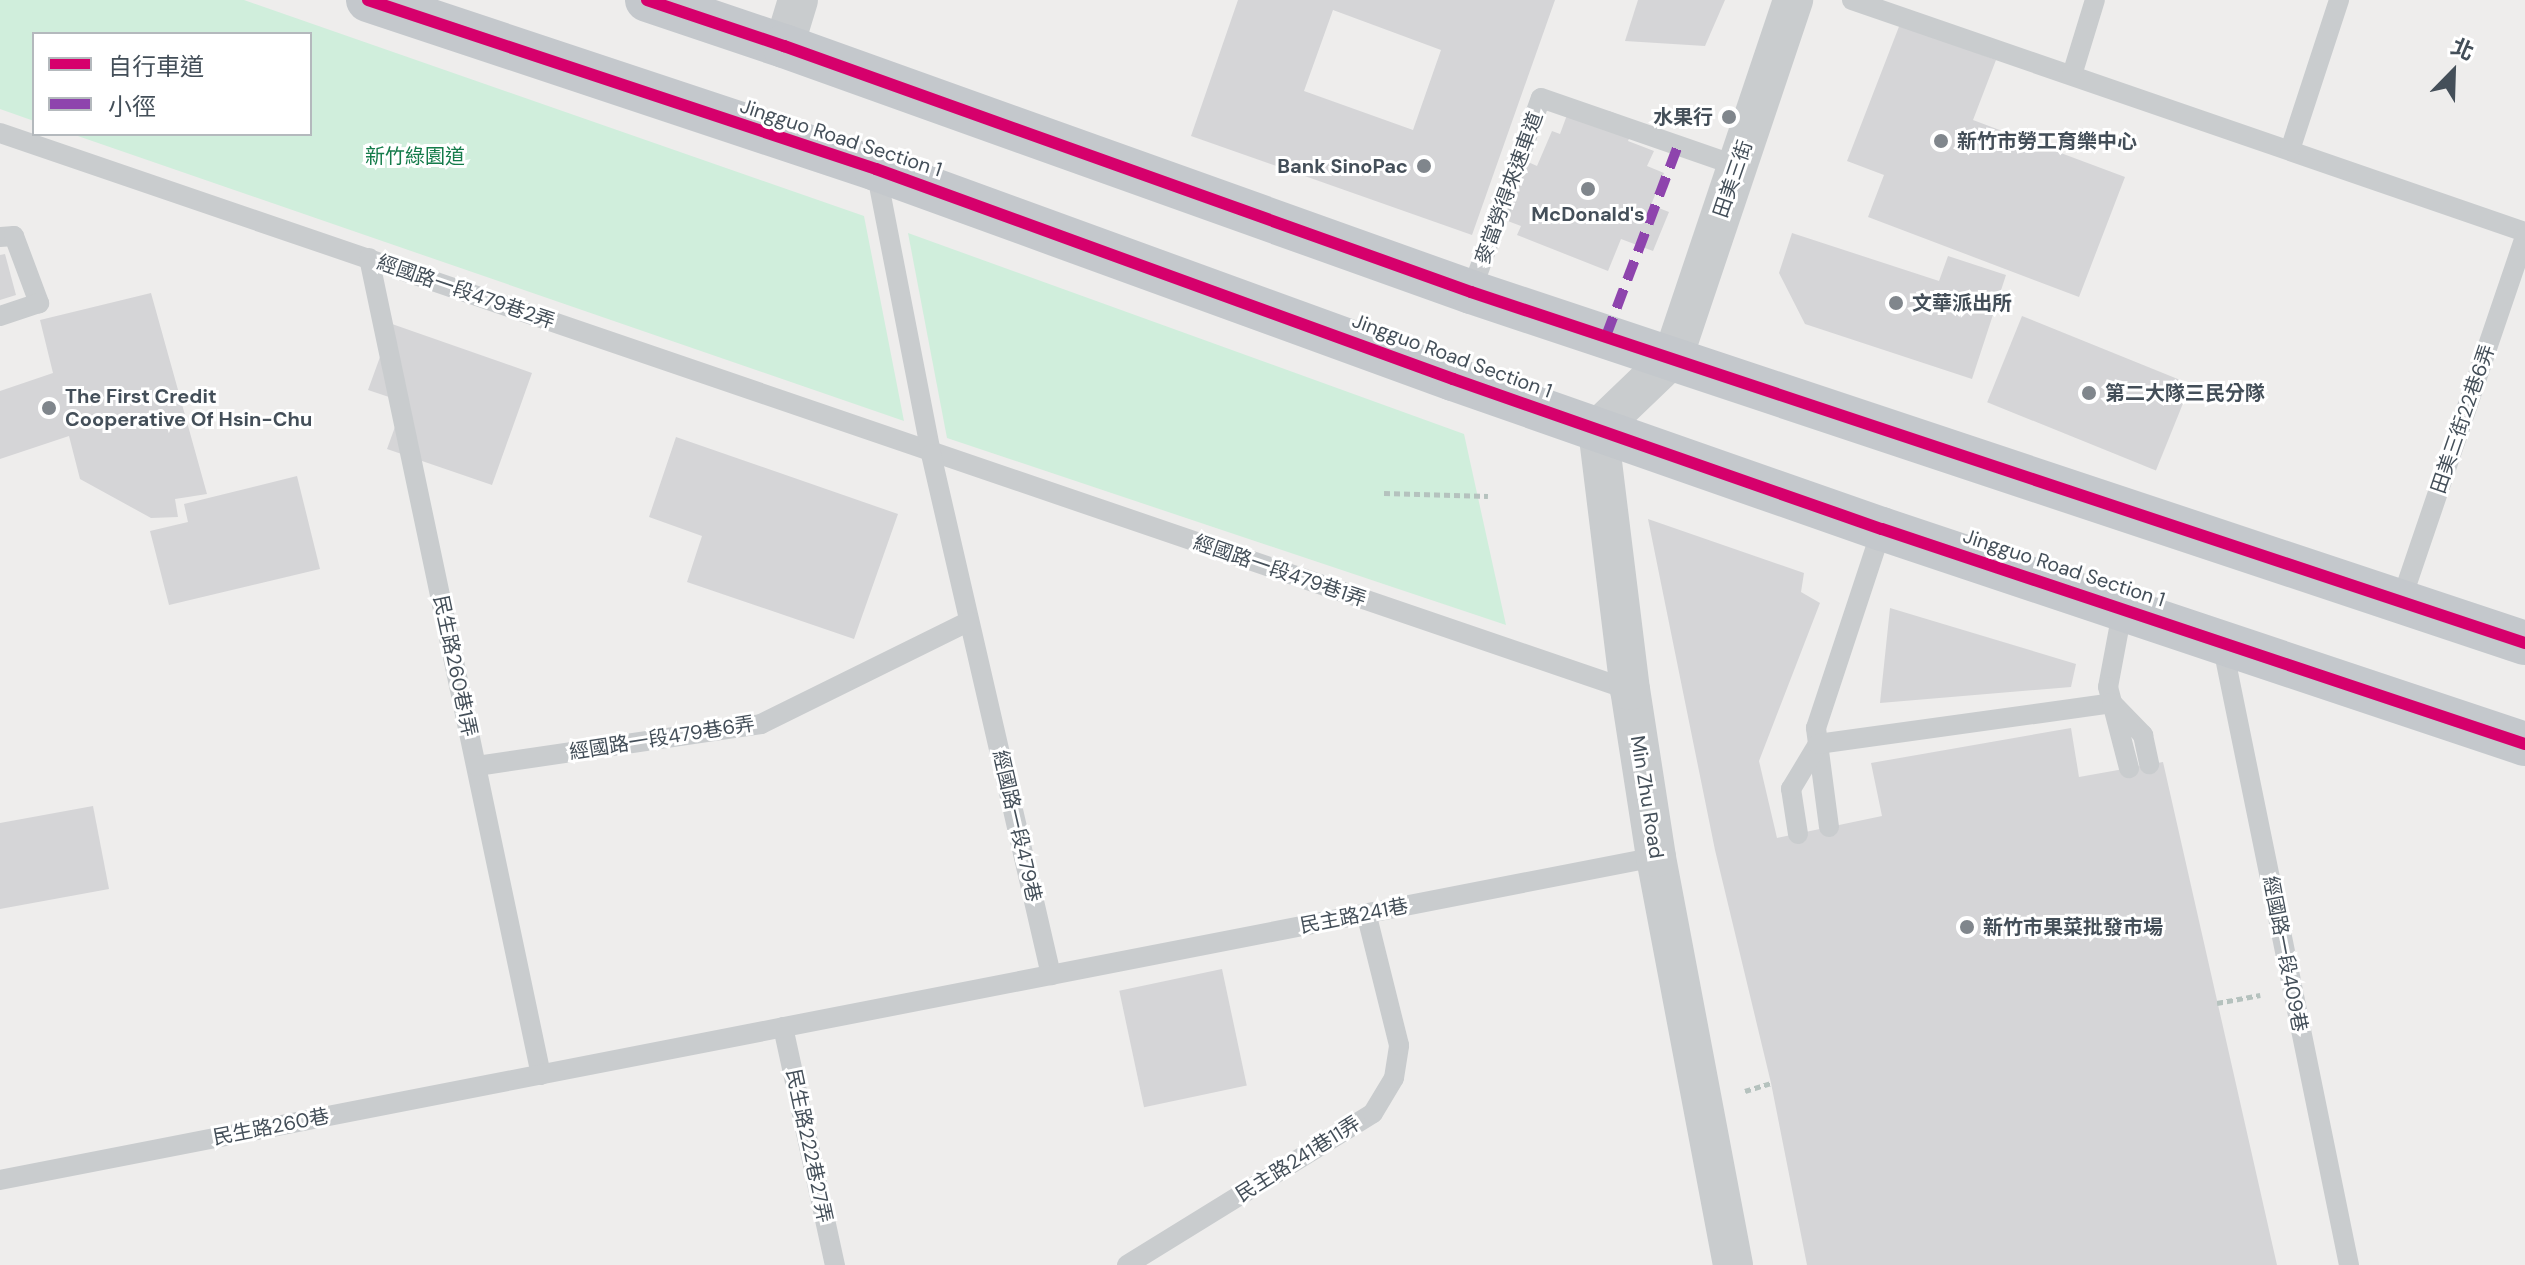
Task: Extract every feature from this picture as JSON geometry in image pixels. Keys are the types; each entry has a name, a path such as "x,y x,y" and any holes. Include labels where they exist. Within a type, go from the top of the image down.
{"main road":[{"name":"Jingguo Road Section 1","path":"368,0 876,169 1882,529 2123,607 2525,744"},
{"path":"647,0 784,46 1471,292 2525,643"}],"street":[{"path":"784,46 798,0"},
{"name":"田美三街","path":"1673,357 1793,0"},
{"path":"1598,429 1673,357"},
{"name":"Min Zhu Road","path":"1598,429 1630,690 1656,857 1733,1265"}],"lane":[{"path":"1852,0 2525,234"},
{"path":"2072,75 2095,0"},
{"path":"2290,150 2339,0"},
{"name":"麥當勞得來速車道","path":"1471,292 1541,98 1737,166"},
{"name":"經國路一段479巷2弄","path":"0,133 931,454"},
{"name":"經國路一段479巷","path":"876,169 931,454 1051,975"},
{"name":"田美三街22巷6弄","path":"2401,601 2525,234"},
{"path":"0,237 14,236 39,303 0,316"},
{"name":"民生路260巷1弄","path":"369,258 541,1075"},
{"name":"經國路一段479巷1弄","path":"931,454 1630,690"},
{"path":"1829,827 1816,728 1882,529"},
{"path":"2123,607 2108,687 2139,766"},
{"name":"經國路一段479巷6弄","path":"477,766 761,724 969,621"},
{"name":"經國路一段409巷","path":"2222,643 2349,1265"},
{"path":"1818,744 2112,703"},
{"path":"1798,834 1791,789 1818,744"},
{"name":"民主路241巷","path":"1051,975 1656,857"},
{"name":"民主路241巷11弄","path":"1127,1265 1373,1113 1394,1078 1399,1045 1366,913"},
{"path":"541,1075 1051,975"},
{"name":"民生路222巷27弄","path":"783,1027 835,1265"},
{"name":"民生路260巷","path":"0,1180 541,1075"}],"path":[{"path":"1384,493 1488,496"},
{"path":"2217,1003 2292,989"}],"green space":[{"name":"新竹綠園道","path":"0,0 244,0 864,216 904,421 78,136 312,136 312,32 32,32 32,120 0,109"},
{"path":"908,233 1464,434 1506,625 947,438"}],"building":[{"path":"1238,0 1555,0 1472,235 1191,136","holes":["1333,10 1441,50 1413,130 1304,91"]},
{"path":"1638,0 1725,0 1705,46 1625,41"},
{"name":"新竹市勞工育樂中心","path":"1900,24 1996,60 1973,120 2125,177 2079,297 1868,217 1884,175 1847,161"},
{"name":"McDonald's","path":"1609,111 1636,122 1628,141 1654,151 1647,166 1664,173 1651,205 1669,212 1653,251 1621,239 1608,271 1517,235 1521,226 1505,220 1528,162 1537,166 1552,131 1560,134 1567,115 1601,128"},
{"name":"文華派出所","path":"1792,233 1939,281 1948,256 2006,275 1972,379 1805,324 1779,273"},
{"path":"5,254 16,295 0,300 0,255"},
{"path":"151,293 207,494 175,499 178,517 151,518 80,479 69,436 0,459 0,391 53,373 40,320"},
{"name":"第二大隊三民分隊","path":"2022,316 2191,384 2156,470 1987,402"},
{"path":"392,324 532,373 492,485 387,449 404,402 368,390"},
{"path":"676,437 898,514 854,639 687,582 702,536 649,517"},
{"path":"297,476 320,569 169,605 150,531 188,522 184,504"},
{"name":"新竹市果菜批發市場","path":"1648,519 1804,573 1801,592 1820,603 1759,761 1777,838 1882,816 1871,763 2071,728 2079,777 2163,762 2277,1265 1807,1265 1771,1083 1715,850"},
{"path":"1890,608 2076,664 2071,687 1880,703"},
{"path":"93,806 109,889 0,909 0,823"},
{"path":"1222,969 1247,1085 1144,1107 1119,991"}],"marked path":[{"path":"1606,336 1678,145"}],"cycle path":[{"path":"368,0 876,169 1453,379 1882,529 2525,744"},
{"path":"647,0 784,46 1471,292 2525,643"}],"place":[{"name":"水果行","path":"1729,117"},
{"name":"新竹市勞工育樂中心","path":"1941,141"},
{"name":"Bank SinoPac","path":"1424,166"},
{"name":"McDonald's","path":"1588,189"},
{"name":"文華派出所","path":"1896,303"},
{"name":"第二大隊三民分隊","path":"2089,393"},
{"name":"The First Credit Cooperative Of Hsin-Chu","path":"49,408"},
{"name":"新竹市果菜批發市場","path":"1967,927"}]}
